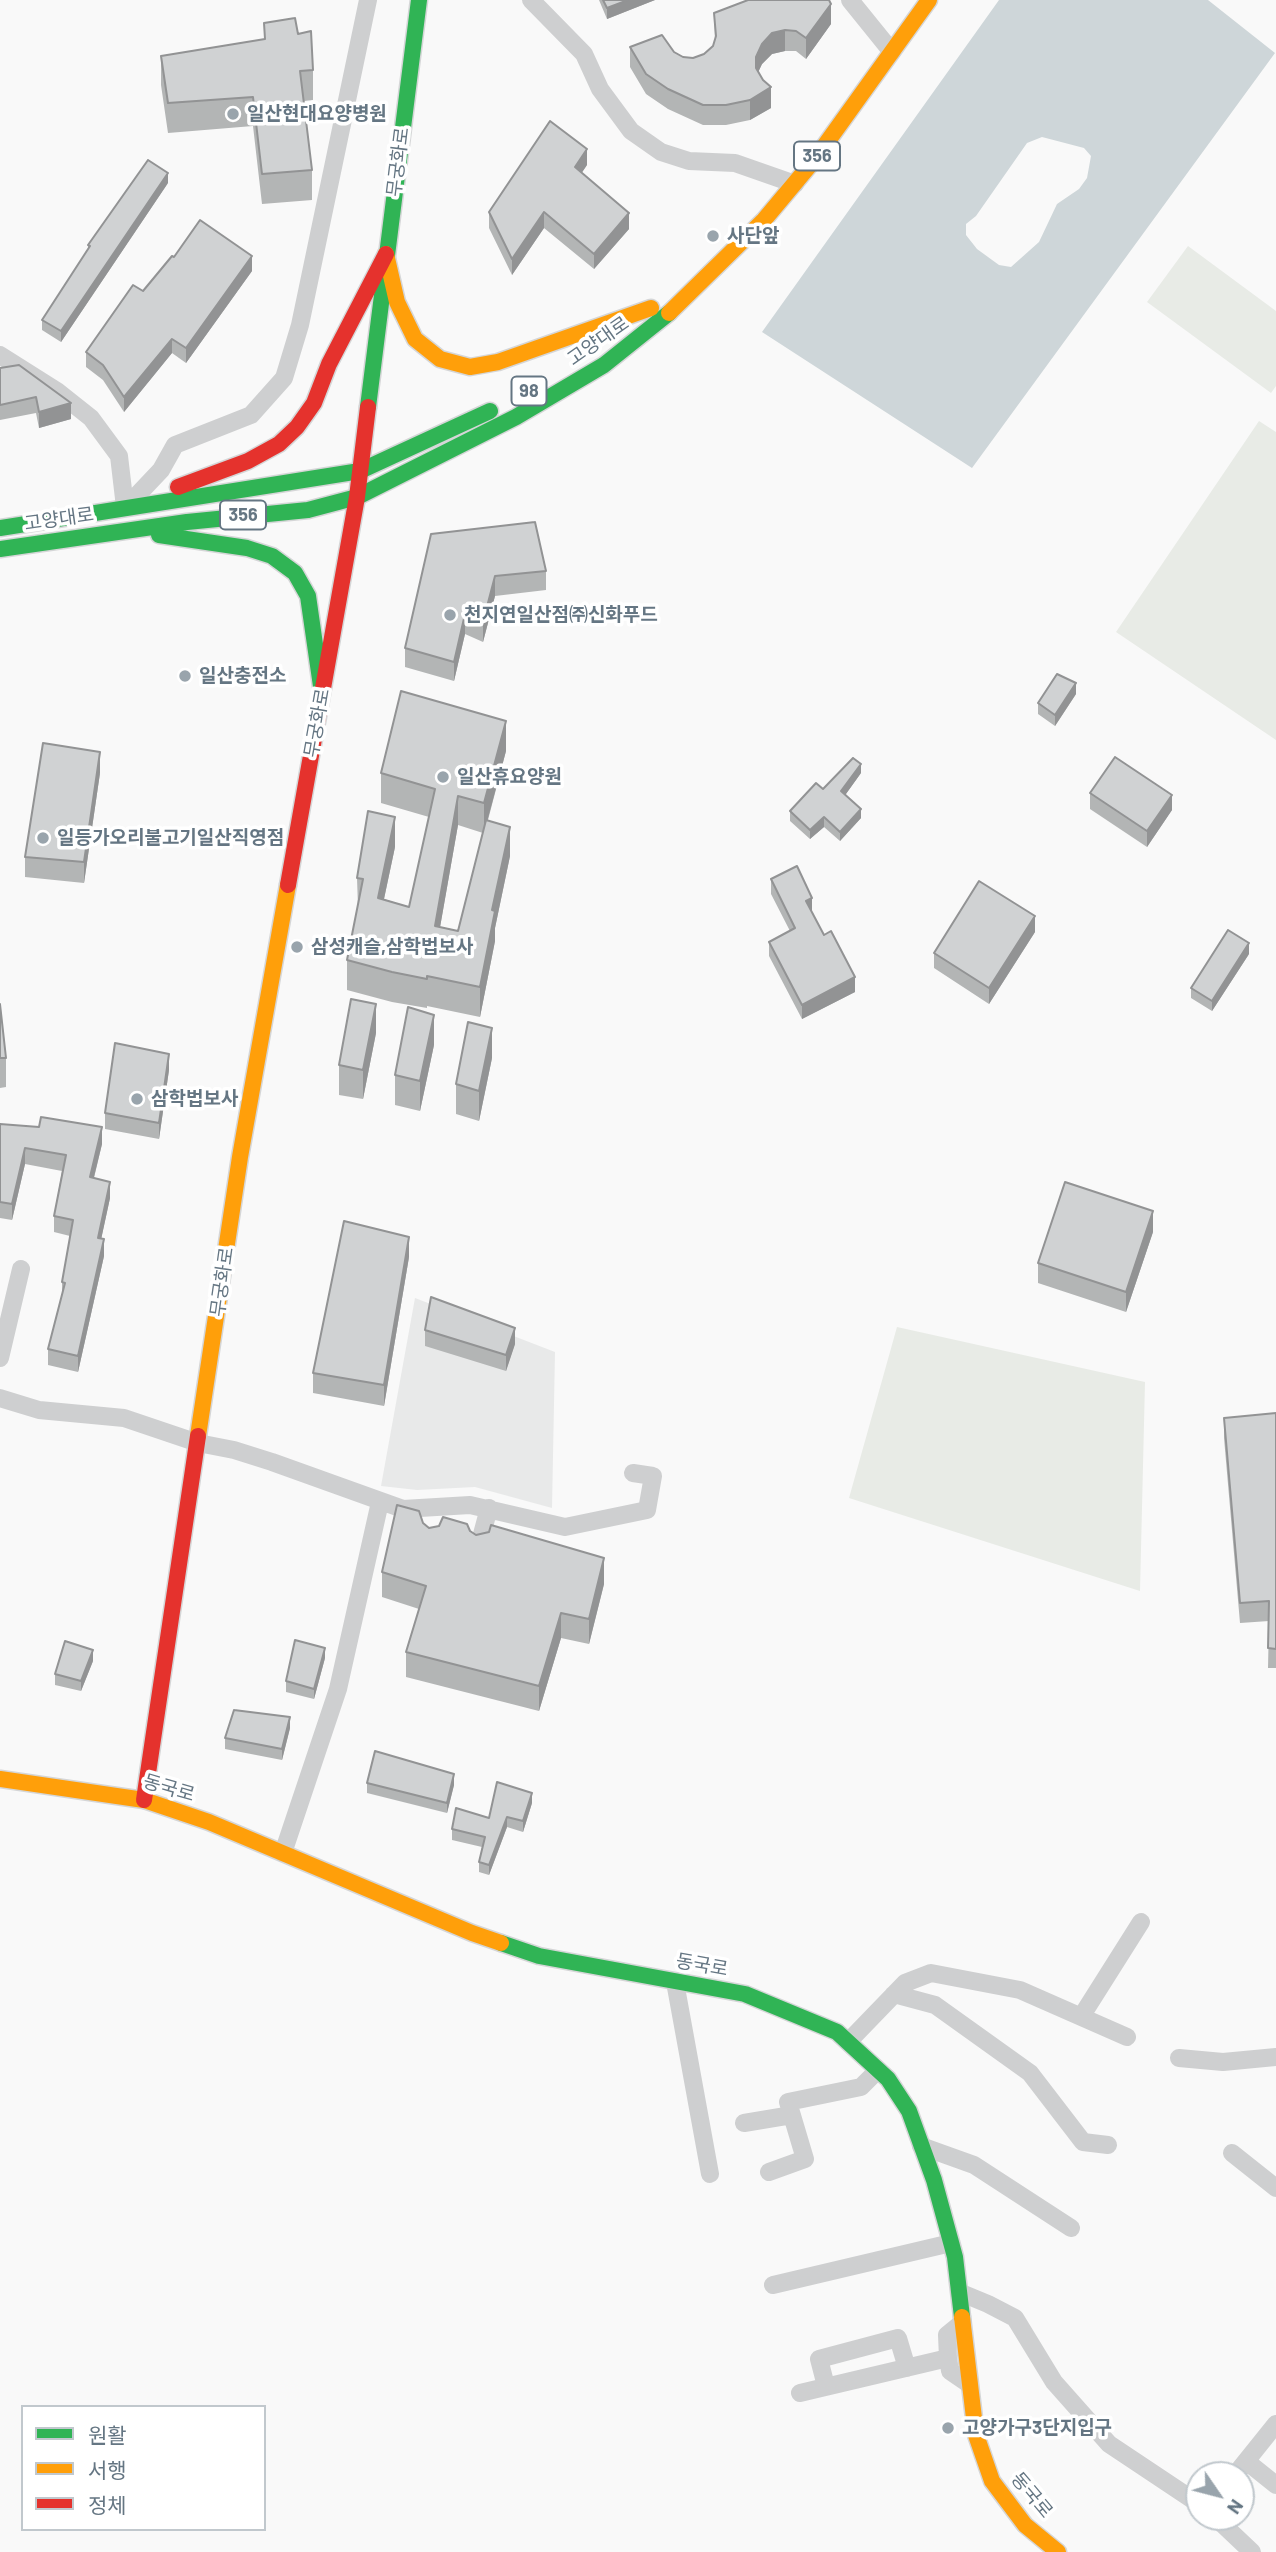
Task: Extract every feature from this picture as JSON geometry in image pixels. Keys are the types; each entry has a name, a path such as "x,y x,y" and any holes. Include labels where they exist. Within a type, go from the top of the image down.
{"main road":[{"name":"무궁화로","path":"144,1800 240,1157 357,497 419,0"},
{"name":"고양대로","path":"675,284 786,176 887,46 929,0"},
{"name":"고양대로","path":"858,72 887,46 902,10"},
{"name":"고양대로","path":"0,549 128,530 308,510 357,497 516,417 604,365 660,322 764,220 786,176"},
{"path":"125,507 248,461 279,443 297,427 314,403 329,364 387,254"},
{"name":"고양대로","path":"387,254 397,302 415,339 440,359 470,367 498,362 655,304 609,341"},
{"name":"고양대로","path":"0,527 360,471 516,399 540,384"},
{"path":"128,530 247,548 272,556 287,565 295,573 308,596 322,693"},
{"name":"동국로","path":"0,1779 144,1800 209,1822 472,1933 539,1956 745,1994 837,2032 888,2079 909,2111 934,2180 951,2243 976,2435 992,2481 1025,2525 1058,2552"}],"street":[{"path":"125,507 161,470 175,445 251,415 284,378 300,325 368,0"},
{"path":"531,0 584,54 600,89 631,131 661,152 689,161 735,163 786,176"},
{"path":"850,0 887,46"},
{"path":"0,355 57,391 91,418 119,456 125,507"},
{"path":"0,1359 21,1269"},
{"path":"0,1398 39,1410 124,1418 198,1443 259,1458 402,1510 427,1514 470,1505 488,1507 565,1527 647,1510 653,1476 633,1473"},
{"path":"283,1853 338,1689 380,1502"},
{"path":"478,1549 488,1507"},
{"path":"550,1544 553,1524"},
{"path":"1081,2017 1141,1922"},
{"path":"848,2042 905,1983 931,1973 1020,1990 1127,2038"},
{"path":"675,1982 710,2174"},
{"path":"894,1994 934,2005 1030,2073 1083,2142 1108,2145"},
{"path":"1179,2057 1223,2062 1276,2057"},
{"path":"769,2172 805,2160 788,2102 861,2087 878,2070"},
{"path":"744,2123 792,2115"},
{"path":"922,2146 974,2165 1071,2228"},
{"path":"1232,2153 1276,2188"},
{"path":"773,2285 951,2243"},
{"path":"959,2292 1015,2318 1054,2382 1109,2444 1185,2495"},
{"path":"963,2322 947,2335 948,2358 950,2371 969,2384"},
{"path":"826,2386 819,2359 898,2339 906,2368"},
{"path":"800,2393 948,2358"},
{"path":"1246,2461 1276,2424"},
{"path":"1255,2475 1276,2485"},
{"path":"1230,2531 1252,2552"}],"shaded area":[{"path":"999,0 1208,0 1275,53 972,468 762,332","holes":["1042,137 1084,148 1091,156 1087,178 1079,189 1057,204 1039,242 1011,267 999,265 977,249 966,235 966,224 976,216 1027,143"]},
{"path":"1188,246 1276,311 1276,386 1271,393 1147,302"},
{"path":"1259,421 1276,432 1276,740 1116,632"},
{"path":"415,1298 555,1352 552,1508 475,1487 417,1490 381,1486"},
{"path":"897,1327 1145,1382 1140,1591 849,1498"}],"building":[{"path":"603,0 628,0 607,8"},
{"path":"748,0 829,0 831,4 806,38 796,31 785,30 772,33 762,44 756,57 756,68 771,87 750,100 726,105 703,105 668,89 646,74 630,47 662,35 674,52 683,57 693,58 704,54 713,46 716,36 714,13"},
{"name":"일산현대요양병원","path":"295,18 298,34 311,31 313,70 300,71 312,170 262,174 253,97 168,103 161,56 265,39 264,23"},
{"path":"550,121 587,149 575,167 629,213 594,254 544,212 512,259 489,212"},
{"path":"148,160 168,173 61,331 42,320 90,246 88,245"},
{"path":"200,220 252,256 186,348 172,339 124,397 103,365 86,352 133,285 143,291 172,256 174,257"},
{"path":"19,365 71,403 39,412 36,397 0,405 0,368"},
{"path":"535,522 546,571 495,576 483,622 465,614 454,662 405,648 431,534"},
{"path":"1057,674 1076,683 1055,715 1038,703"},
{"path":"401,691 506,721 484,803 458,796 435,926 458,931 486,820 510,827 492,910 495,911 480,987 392,972 347,960 363,879 357,878 368,811 395,817 378,898 409,907 435,789 381,773"},
{"path":"43,743 100,752 84,862 25,857"},
{"path":"1115,757 1172,795 1147,831 1090,793"},
{"path":"853,758 861,764 841,791 861,809 840,832 824,817 810,830 790,811 816,783 823,789"},
{"path":"797,866 812,898 806,901 824,935 831,931 855,977 802,1005 769,942 795,928 771,879"},
{"path":"979,881 1035,916 989,988 934,953"},
{"path":"1228,930 1249,943 1212,1001 1191,988"},
{"path":"351,999 376,1004 363,1070 339,1065"},
{"path":"0,1004 6,1058 0,1058"},
{"path":"408,1007 434,1015 420,1081 395,1075"},
{"path":"468,1022 492,1028 479,1091 456,1084"},
{"name":"삼학법보사","path":"115,1043 169,1054 159,1123 105,1113"},
{"path":"41,1117 102,1127 90,1177 110,1182 98,1238 104,1239 78,1356 48,1349 65,1283 62,1282 73,1220 54,1216 66,1155 25,1148 12,1204 0,1202 0,1124 39,1127"},
{"path":"1065,1182 1153,1211 1126,1292 1038,1263"},
{"path":"344,1221 409,1237 384,1385 313,1373"},
{"path":"431,1297 515,1328 506,1355 425,1330"},
{"path":"1276,1413 1276,1649 1268,1648 1269,1601 1240,1603 1224,1418"},
{"path":"397,1505 419,1511 423,1523 429,1528 439,1526 443,1517 467,1524 470,1531 476,1535 489,1532 491,1525 604,1558 589,1619 561,1613 539,1686 406,1652 426,1586 382,1572"},
{"path":"295,1640 325,1648 314,1689 286,1681"},
{"path":"65,1641 93,1650 81,1681 55,1674"},
{"path":"234,1710 290,1717 282,1749 225,1738"},
{"path":"375,1751 454,1774 447,1803 367,1783"},
{"path":"497,1782 532,1793 523,1821 507,1817 489,1865 479,1862 485,1837 452,1829 456,1808 489,1818"}],"traffic: fast":[{"path":"368,407 419,0"},
{"path":"0,549 187,522 308,510 357,497 516,417 604,365 669,313"},
{"path":"0,528 360,471 490,411"},
{"path":"159,535 247,548 272,556 295,573 308,596 322,693"},
{"path":"501,1943 539,1956 745,1994 837,2032 888,2079 909,2111 934,2180 955,2257 962,2317"}],"traffic: slow":[{"path":"669,313 764,220 815,159 929,0"},
{"path":"386,254 397,302 415,339 440,359 470,367 498,362 651,308"},
{"path":"198,1436 240,1157 288,885"},
{"path":"0,1779 144,1800 209,1822 501,1943"},
{"path":"962,2317 976,2435 992,2481 1025,2525 1058,2552"}],"traffic: jam":[{"path":"178,487 248,461 279,444 297,427 314,403 329,364 386,254"},
{"path":"288,885 357,497 368,407"},
{"path":"144,1800 198,1436"}],"place":[{"name":"일산현대요양병원","path":"233,114"},
{"name":"사단앞","path":"713,236"},
{"name":"천지연일산점㈜신화푸드","path":"450,615"},
{"name":"일산충전소","path":"185,676"},
{"name":"일산휴요양원","path":"443,777"},
{"name":"일등가오리불고기일산직영점","path":"43,838"},
{"name":"삼성캐슬,삼학법보사","path":"297,947"},
{"name":"삼학법보사","path":"137,1099"},
{"name":"고양가구3단지입구","path":"948,2428"}]}
